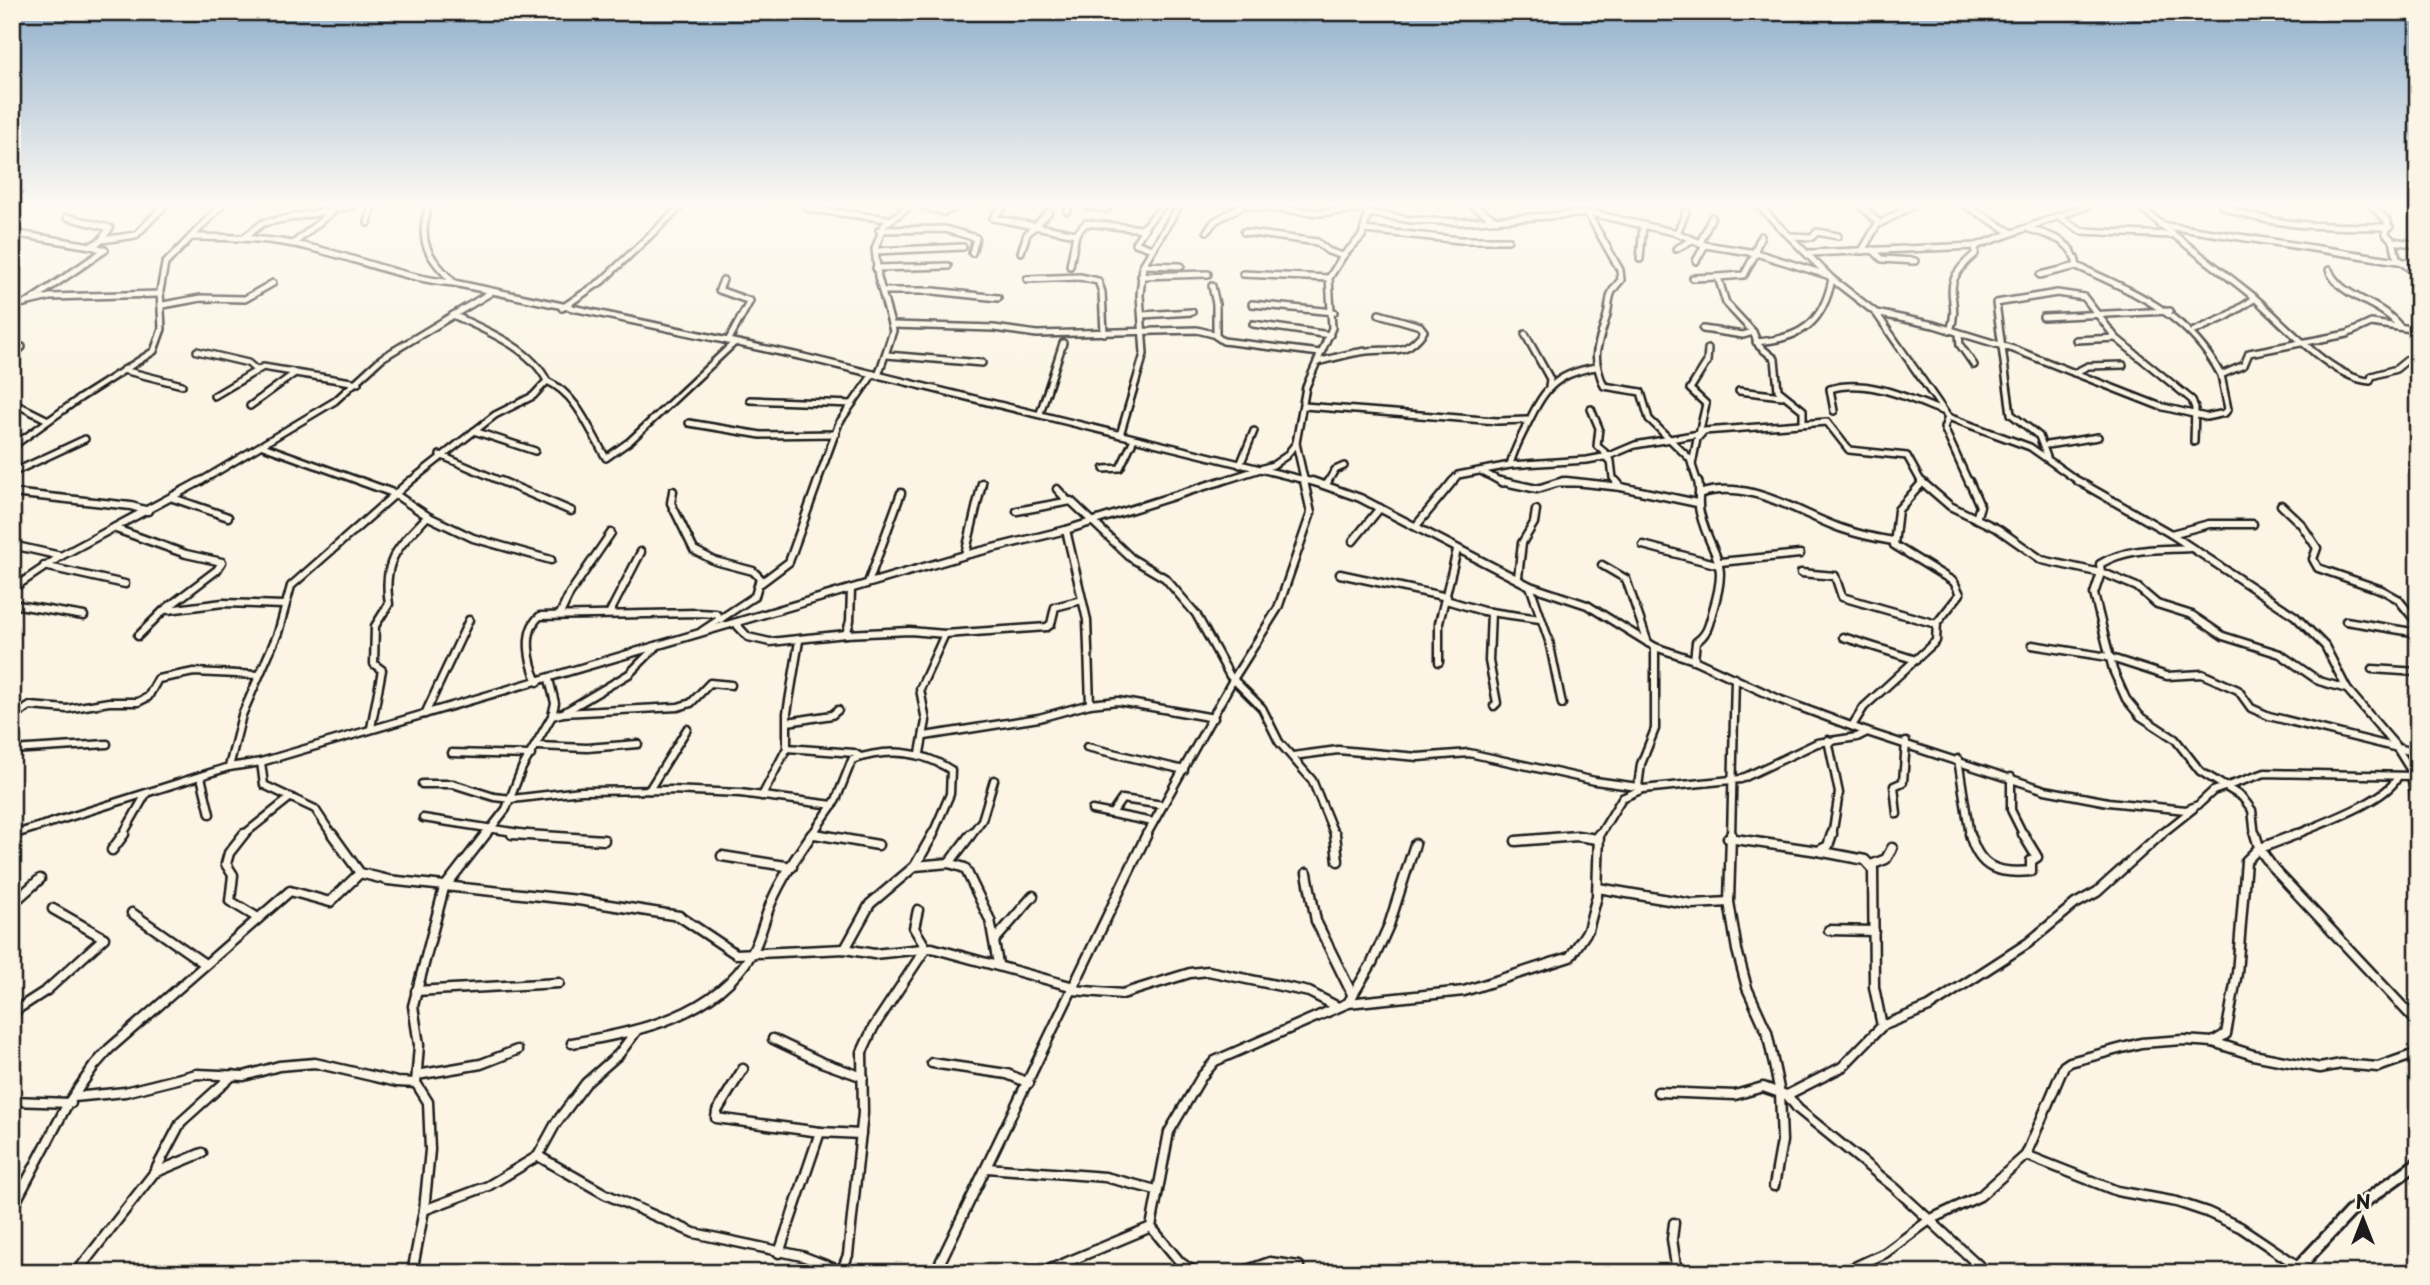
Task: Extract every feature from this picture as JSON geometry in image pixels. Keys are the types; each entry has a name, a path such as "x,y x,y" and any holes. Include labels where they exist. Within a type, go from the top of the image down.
{"street":[{"path":"30,302 82,266"},
{"path":"12,447 48,419 148,355 160,342 163,305 159,294 166,277 165,266"},
{"path":"372,266 400,275 454,283 490,293 731,342 876,375 1040,413 1240,465 1303,478 1380,508 1457,550 1518,577 1530,586 1587,605 1652,645 1694,660 1782,700 1867,732 1906,742 2045,790 2161,809 2186,810 2199,804"},
{"path":"438,266 454,283"},
{"path":"562,308 602,281 618,266"},
{"path":"694,636 755,596 761,583 789,562 836,434 852,404 876,375 887,355 893,325 876,268 948,266"},
{"path":"1120,435 1142,364 1143,266"},
{"path":"935,1273 1153,822 1214,718 1234,678 1269,627 1296,563 1311,513 1296,443 1306,387 1330,335 1334,312 1328,296 1329,278 1337,266"},
{"path":"1618,266 1621,280 1607,297 1606,314 1595,346 1596,367 1604,386 1641,392 1649,419 1690,459 1700,488 1697,503 1720,564 1722,581 1706,635 1696,642 1694,660"},
{"path":"1693,278 1744,275 1749,266"},
{"path":"1794,266 1830,278"},
{"path":"1820,266 1830,278 1876,313 1946,414 1944,428 1980,506 1976,519"},
{"path":"1950,331 1950,283 1961,266"},
{"path":"2211,266 2304,343 2363,382 2370,381 2376,374 2396,369 2418,351"},
{"path":"1876,313 2000,346 2119,388 2149,403 2195,415 2215,415 2228,409 2221,375 2194,331 2170,311 2077,267 2040,275"},
{"path":"2329,270 2335,284 2353,291 2367,303 2390,314 2400,327"},
{"path":"1141,276 1208,274"},
{"path":"1243,274 1329,278"},
{"path":"1027,279 1080,277 1098,281 1102,292 1104,333"},
{"path":"1718,277 1726,303 1753,332 1756,342 1775,359 1778,390 1782,396 1803,410 1802,422"},
{"path":"1756,342 1786,340 1820,316 1829,294 1830,278"},
{"path":"453,314 506,341 537,367 547,381 554,383 569,396 606,458 639,433 731,342 750,300 719,290 723,280"},
{"path":"163,305 201,298 245,299 273,283"},
{"path":"1212,286 1216,304 1216,336"},
{"path":"883,291 934,291 998,298"},
{"path":"12,589 61,556 173,498 263,446 335,401 358,383 382,358 490,293"},
{"path":"2047,457 2047,445 2032,429 2011,414 2000,346 2003,342 1995,313 1996,303 2076,293 2084,297 2116,338 2186,394 2195,408 2194,442"},
{"path":"12,306 50,297 159,294"},
{"path":"2194,331 2226,317 2254,299"},
{"path":"1252,304 1334,312"},
{"path":"2043,317 2170,311"},
{"path":"1142,314 1192,312"},
{"path":"1317,362 1363,351 1401,351 1415,343 1424,331 1420,326 1380,314"},
{"path":"2221,375 2244,365 2251,352 2351,333 2371,323 2418,330"},
{"path":"1253,324 1330,335"},
{"path":"893,325 994,328 1037,334 1197,330 1223,341 1320,353"},
{"path":"1703,329 1743,335 1753,332"},
{"path":"1525,334 1550,379 1549,386"},
{"path":"1959,334 1960,345 1975,365"},
{"path":"2076,340 2116,338"},
{"path":"12,343 22,348 12,356"},
{"path":"1040,413 1063,343"},
{"path":"1692,465 1706,404 1690,389 1706,366 1708,349"},
{"path":"197,351 248,363 256,370"},
{"path":"887,355 982,363"},
{"path":"2074,373 2088,366 2123,365"},
{"path":"1510,465 1527,420 1540,396 1568,371 1596,367"},
{"path":"214,396 263,368 358,383"},
{"path":"124,370 182,385"},
{"path":"250,406 267,390 295,373"},
{"path":"229,767 236,730 279,630 284,600 298,578 335,549 393,494 440,455 533,396 547,381"},
{"path":"1834,411 1830,389 1849,386 1896,396 2019,441 2047,457 2067,475 2171,534 2295,615 2325,646 2347,690 2395,745 2413,776 2418,816"},
{"path":"1739,391 1782,396"},
{"path":"750,400 852,404"},
{"path":"12,402 48,419"},
{"path":"1304,407 1460,416 1497,421 1527,420"},
{"path":"1591,410 1599,428 1597,446 1611,461 1613,478 1621,487"},
{"path":"1416,526 1458,475 1510,465 1607,456 1619,449 1704,431 1734,431 1802,422 1827,422 1849,450 1904,454 1922,483 1950,506 1998,529 2042,560 2101,573 2137,587 2157,604 2192,615 2223,636 2280,654 2319,681 2347,690"},
{"path":"689,423 761,435 836,434"},
{"path":"474,431 536,451"},
{"path":"1240,465 1254,431"},
{"path":"2047,445 2098,437"},
{"path":"12,474 85,439"},
{"path":"1104,469 1120,468 1133,439"},
{"path":"12,835 229,767 261,762 965,555 1066,530 1273,466 1286,456 1296,443"},
{"path":"263,446 393,494 427,517 513,553 551,560"},
{"path":"440,455 571,511"},
{"path":"1326,485 1335,470 1344,466"},
{"path":"1480,471 1503,483 1537,489 1564,481 1621,487 1697,503"},
{"path":"965,555 982,483"},
{"path":"1893,541 1898,510 1922,483"},
{"path":"1057,489 1130,558 1165,578 1205,626 1234,678 1262,708 1274,734 1312,780 1335,830 1338,861"},
{"path":"1699,494 1722,490 1751,492 1844,529 1893,541 1901,551 1938,570 1959,587 1960,594 1937,624 1936,641 1864,707 1852,726"},
{"path":"673,491 671,503 694,550 715,561 753,571 761,583"},
{"path":"12,493 131,506 148,511"},
{"path":"868,583 901,493"},
{"path":"173,498 228,517"},
{"path":"1017,511 1067,500"},
{"path":"2281,505 2301,524 2317,548 2313,559 2318,568 2382,590 2398,599 2418,624"},
{"path":"1353,541 1380,508"},
{"path":"1518,577 1522,543 1534,523 1536,510"},
{"path":"371,728 382,670 374,664 374,633 389,604 386,574 403,542 427,517"},
{"path":"2171,534 2209,524 2253,524"},
{"path":"116,529 186,554 222,562 163,611 138,636"},
{"path":"1066,530 1087,620 1090,704"},
{"path":"560,614 570,593 611,533"},
{"path":"12,545 61,556"},
{"path":"1643,545 1720,564 1800,554"},
{"path":"2192,548 2127,551 2100,564 2101,573 2094,594 2102,615 2100,624 2108,657 2127,699 2138,714 2169,734 2195,766 2229,784 2251,808 2259,849 2355,959 2418,1023"},
{"path":"1439,662 1439,623 1457,550"},
{"path":"609,614 641,552"},
{"path":"1602,565 1626,579 1652,645 1655,729 1641,764 1640,788"},
{"path":"44,566 125,584"},
{"path":"1801,573 1835,576 1842,597 1937,624"},
{"path":"1340,574 1491,612 1540,619"},
{"path":"1530,586 1549,641 1562,704"},
{"path":"846,634 850,621 851,589"},
{"path":"736,624 741,632 758,640 799,640 846,634 910,631 945,634 1047,628 1051,624 1055,607 1082,600"},
{"path":"12,604 84,617"},
{"path":"163,611 190,605 284,605"},
{"path":"1491,612 1489,661 1497,703 1493,706"},
{"path":"538,682 529,660 533,620 540,615 710,614 721,619"},
{"path":"425,714 469,620"},
{"path":"2346,621 2418,633"},
{"path":"920,753 925,736 920,690 925,675 940,654 945,634"},
{"path":"1843,637 1916,660"},
{"path":"762,796 787,748 789,691 799,640"},
{"path":"2032,645 2108,657 2167,676 2202,674 2238,690 2251,708 2269,716 2395,745 2418,755"},
{"path":"563,713 629,674 657,646"},
{"path":"2372,669 2418,672"},
{"path":"12,718 30,706 67,709 109,702 138,702 148,696 159,679 168,676 202,673 258,676"},
{"path":"1735,678 1728,838 1729,902 1747,988 1767,1031 1784,1094 1782,1141 1774,1186"},
{"path":"412,1273 424,1210 430,1150 428,1102 416,1079 419,1045 413,1006 416,991 444,888 512,799 522,768 552,716 555,703 549,679"},
{"path":"552,716 563,713 669,709 691,703 709,683 731,685"},
{"path":"925,736 1039,718 1090,704 1118,702 1214,718"},
{"path":"788,722 832,715 838,710"},
{"path":"649,790 687,729"},
{"path":"1293,756 1333,748 1412,757 1464,752 1545,768 1596,784 1640,788 1749,776 1781,759 1828,740 1857,737 1867,732"},
{"path":"1818,851 1829,843 1839,814 1841,791 1828,740"},
{"path":"1897,814 1894,786 1903,782 1906,742"},
{"path":"12,750 107,744"},
{"path":"537,746 587,748 638,744"},
{"path":"1087,747 1184,770"},
{"path":"787,748 854,753 861,757"},
{"path":"452,753 531,755"},
{"path":"572,1043 637,1030 703,1004 732,979 751,955 771,901 815,834 824,813 833,804 852,760 920,753 951,770 951,783 942,814 915,866 870,904 845,949"},
{"path":"2402,757 2418,755"},
{"path":"1958,759 1964,785 1965,824 1982,864 1993,870 2023,873 2031,871 2031,861 2037,857 2033,843 2013,820 2009,797 2011,777"},
{"path":"261,762 264,785 315,809 341,852 360,873 444,888 565,899 679,916 720,946 736,954 845,949 874,954 926,948 998,964 1074,988 1122,995 1190,973 1208,971 1309,992 1338,1007"},
{"path":"1784,1094 1842,1067 1882,1026 1929,1007 2028,943 2075,904 2097,892 2213,790 2278,772 2397,778 2413,776"},
{"path":"201,777 210,814"},
{"path":"2213,1042 2226,1034 2235,986 2246,861 2259,849 2377,797 2393,786 2397,778"},
{"path":"949,863 982,820 993,780"},
{"path":"422,784 453,783 494,797 512,799 581,791 649,790 762,796 833,804"},
{"path":"1350,999 1464,991 1570,957 1588,930 1598,888 1597,839 1614,807 1622,798 1640,788"},
{"path":"112,850 133,821 146,794"},
{"path":"258,918 230,901 233,875 226,864 228,853 242,837 291,797"},
{"path":"1113,812 1122,799 1163,805"},
{"path":"1092,810 1153,822"},
{"path":"424,818 447,820 489,831 604,840"},
{"path":"815,834 878,845"},
{"path":"1516,841 1577,836 1597,839"},
{"path":"1728,838 1818,851 1865,860 1871,865 1874,987 1882,1026"},
{"path":"1196,1273 1180,1262 1151,1227 1169,1132 1177,1115 1215,1061 1315,1020 1350,999 1372,963 1389,925 1415,844"},
{"path":"1871,865 1886,859 1892,848"},
{"path":"722,856 792,867"},
{"path":"915,866 949,863 965,868 995,940 998,964"},
{"path":"12,1209 72,1100 97,1061 290,891 330,902 360,873"},
{"path":"1307,873 1308,900 1317,927 1350,999"},
{"path":"12,904 40,879"},
{"path":"1598,888 1692,904 1729,902"},
{"path":"995,940 1032,896"},
{"path":"14,1010 56,981 104,938 53,909"},
{"path":"918,910 914,928 926,948"},
{"path":"132,912 205,964"},
{"path":"1829,930 1874,931"},
{"path":"538,1156 605,1194 694,1233 802,1256 844,1272 860,1134 863,1077 860,1060 866,1040 926,948"},
{"path":"416,991 559,983"},
{"path":"424,1210 488,1186 538,1156 556,1123 586,1083 619,1054 637,1030"},
{"path":"773,1039 821,1062 863,1077"},
{"path":"1842,1273 1885,1253 1931,1219 1980,1196 2026,1155 2064,1066 2070,1062 2141,1043 2213,1042 2276,1060 2320,1068 2341,1065 2378,1067 2418,1053"},
{"path":"12,1101 72,1100 125,1092 197,1074 233,1075 315,1063 397,1082 416,1079 451,1067 481,1065 517,1050"},
{"path":"932,1063 1007,1074 1028,1083"},
{"path":"743,1069 717,1111 716,1118 820,1132 860,1134"},
{"path":"76,1273 154,1173 163,1148 177,1128 193,1108 233,1075"},
{"path":"1658,1092 1735,1095 1763,1087 1784,1094 1825,1132 1931,1219 1987,1273"},
{"path":"779,1253 820,1132"},
{"path":"154,1173 202,1153"},
{"path":"2026,1155 2117,1191 2177,1202 2207,1212 2239,1227 2296,1270 2315,1243 2341,1218 2418,1163"},
{"path":"987,1168 1105,1177 1156,1190"},
{"path":"1674,1223 1672,1240 1677,1273"},
{"path":"1041,1273 1105,1243 1151,1227"},
{"path":"1239,1273 1270,1262 1299,1266"}]}
